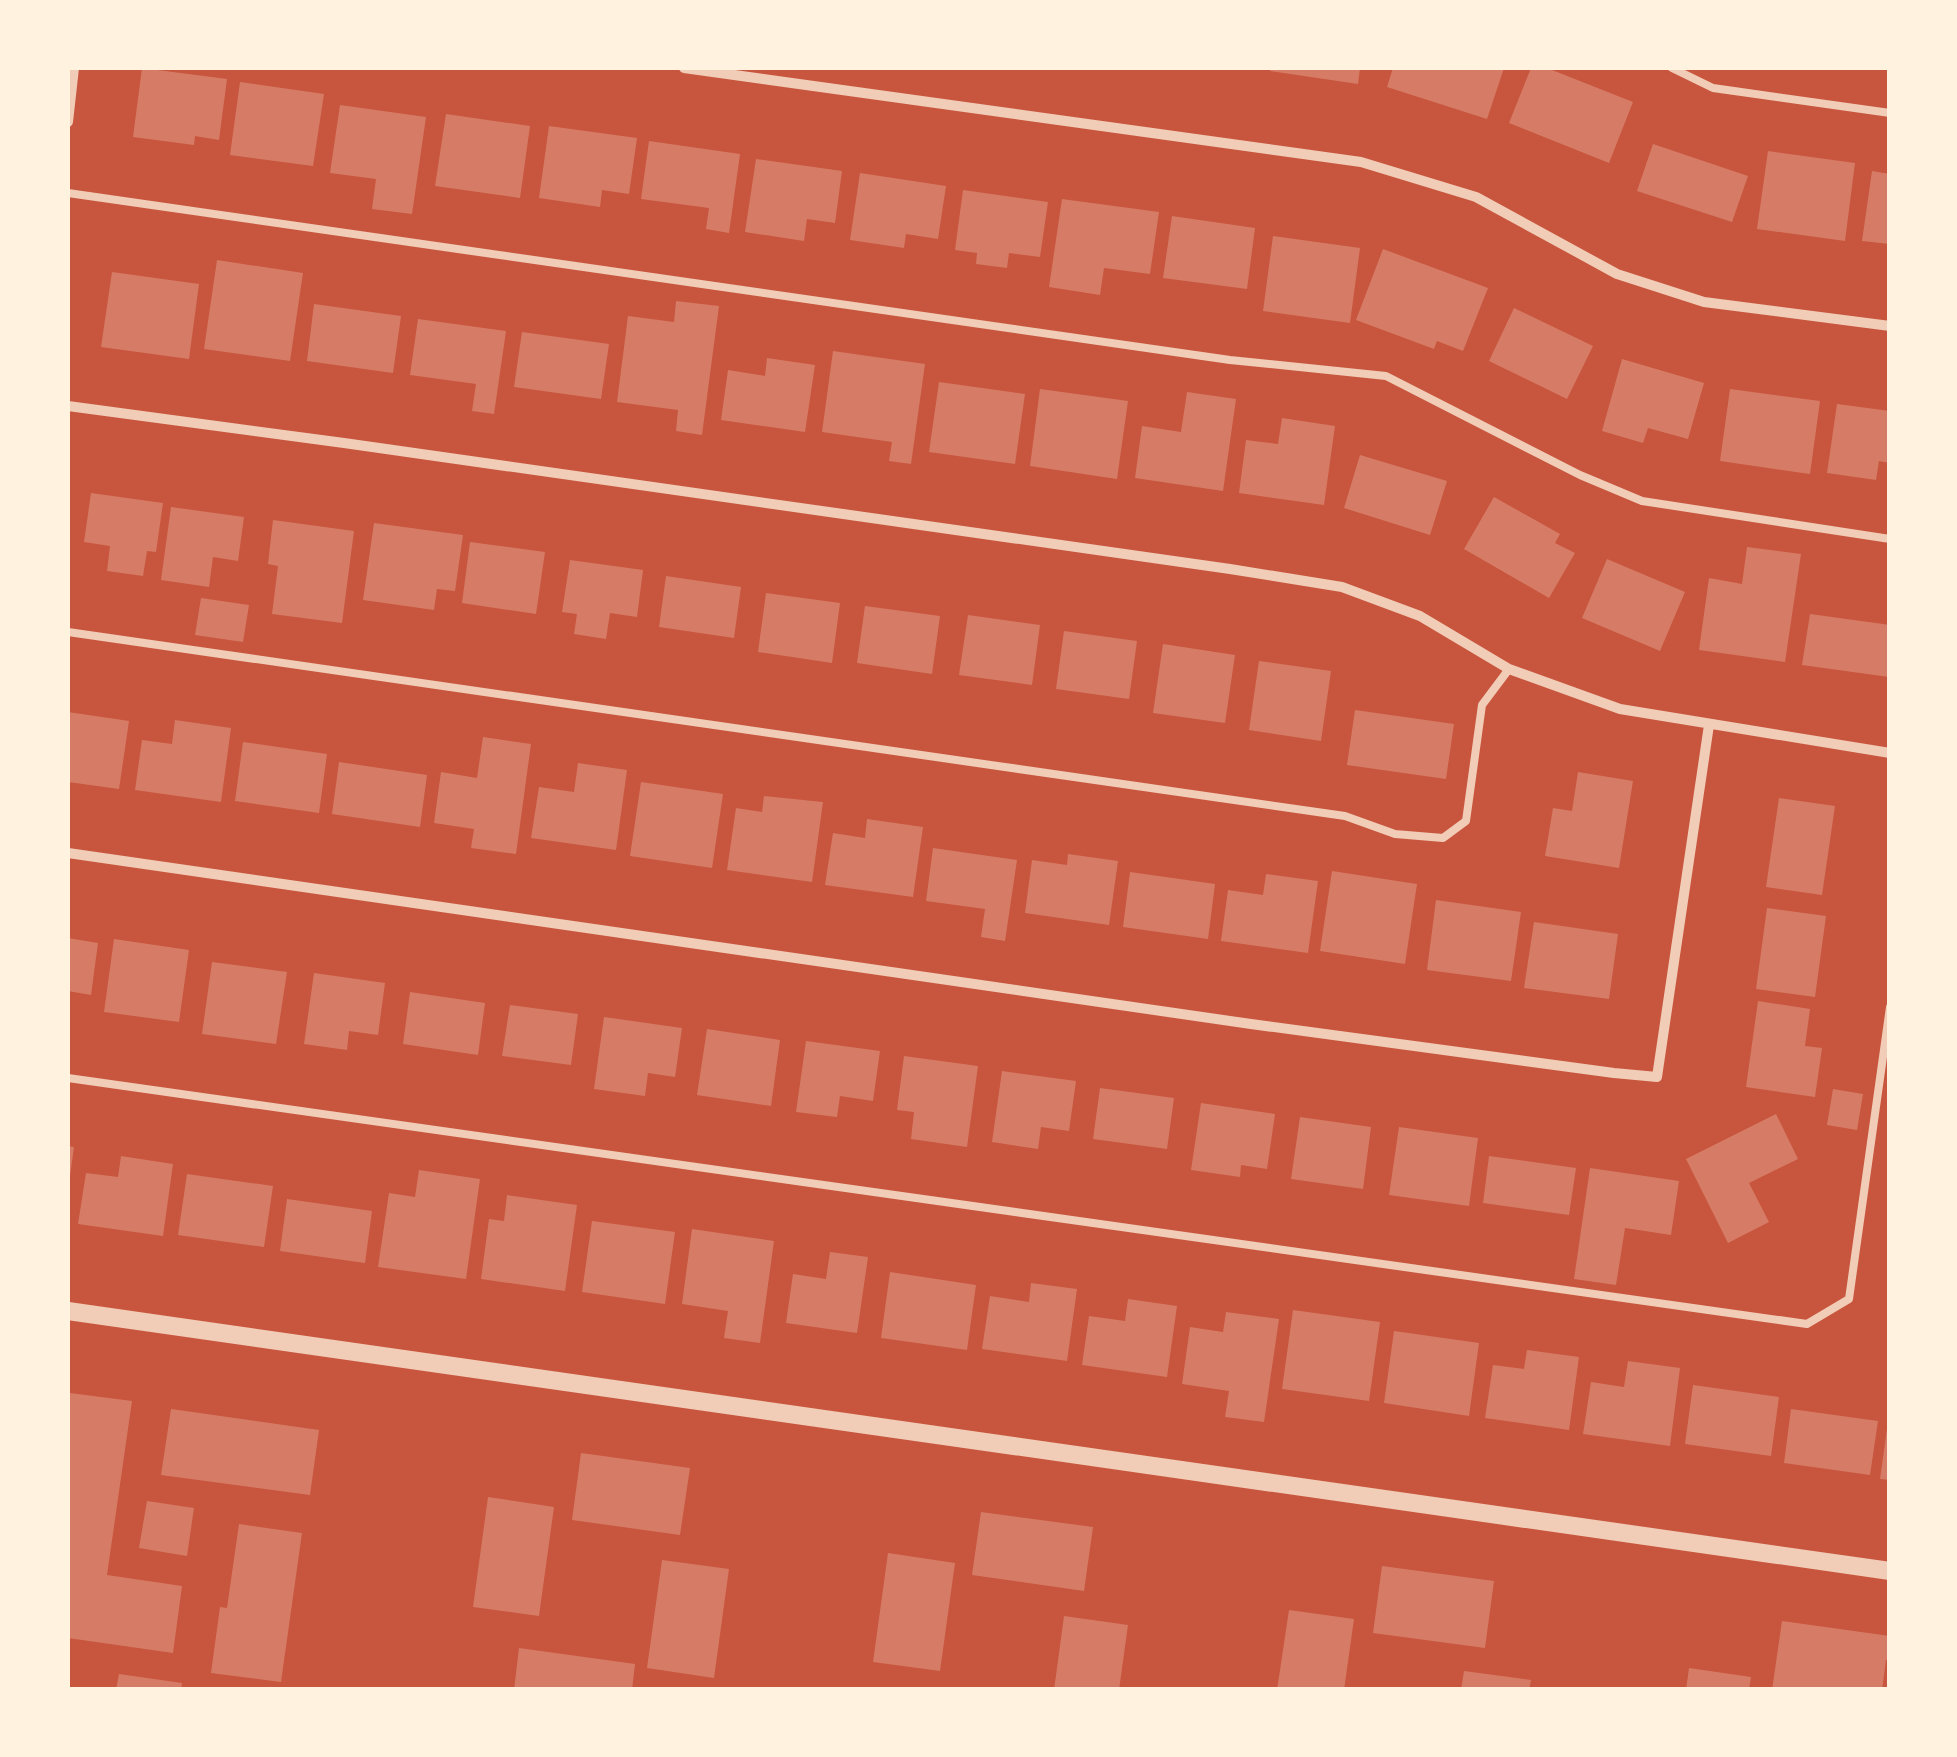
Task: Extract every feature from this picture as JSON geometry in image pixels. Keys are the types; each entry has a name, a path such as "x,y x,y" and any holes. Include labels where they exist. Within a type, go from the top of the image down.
{"street":[{"path":"68,122 74,68"},
{"path":"684,68 1361,162 1476,197 1617,274 1704,302 1890,326"},
{"path":"68,406 1342,587 1420,616 1509,669 1620,709 1890,753"},
{"path":"68,853 1270,1026 1657,1077 1709,725"},
{"path":"68,1311 1890,1571"}],"lane":[{"path":"1672,68 1712,88 1890,113"},
{"path":"68,194 1230,360 1386,376 1580,475 1642,501 1890,539"},
{"path":"68,632 1326,813 1346,816 1394,834 1443,838 1466,821 1482,704 1509,669"},
{"path":"68,1078 1807,1324 1849,1299 1890,1007"}],"building":[{"path":"142,68 227,79 219,140 195,136 194,145 133,137"},
{"path":"1360,68 1358,84 1270,71"},
{"path":"1393,68 1504,68 1487,119 1387,87"},
{"path":"1531,68 1547,68 1633,102 1609,163 1509,123"},
{"path":"240,82 324,94 313,166 230,155"},
{"path":"340,105 426,117 412,214 372,209 376,179 330,173"},
{"path":"446,114 530,126 520,198 435,186"},
{"path":"549,126 637,138 629,194 602,190 600,207 539,198"},
{"path":"649,141 740,154 729,233 706,229 709,208 641,199"},
{"path":"1653,144 1748,176 1732,222 1637,191"},
{"path":"1768,151 1855,163 1845,241 1757,229"},
{"path":"756,159 842,171 835,223 807,219 804,241 745,232"},
{"path":"1872,171 1890,174 1890,244 1862,241"},
{"path":"860,173 946,186 938,239 906,234 904,248 850,240"},
{"path":"963,190 1048,202 1040,257 1009,253 1007,268 976,264 977,253 955,250"},
{"path":"1062,199 1159,212 1150,274 1104,268 1100,295 1049,287"},
{"path":"1172,216 1255,228 1247,289 1163,278"},
{"path":"1273,236 1360,248 1350,323 1263,311"},
{"path":"1383,249 1488,288 1463,351 1437,341 1434,349 1356,320"},
{"path":"217,260 303,273 290,361 204,349"},
{"path":"112,272 199,284 189,359 101,347"},
{"path":"676,301 719,306 702,435 676,431 678,410 617,402 628,316 674,322"},
{"path":"314,304 401,316 393,373 307,361"},
{"path":"1514,308 1593,346 1567,399 1489,361"},
{"path":"418,319 506,331 494,414 472,411 476,384 410,375"},
{"path":"522,332 609,344 601,399 514,387"},
{"path":"833,351 925,364 911,464 889,461 892,442 822,432"},
{"path":"767,358 815,365 805,432 721,420 728,370 765,376"},
{"path":"1622,359 1704,383 1688,439 1648,428 1643,443 1602,431"},
{"path":"939,382 1025,394 1015,464 929,452"},
{"path":"1040,389 1128,401 1117,479 1030,466"},
{"path":"1730,389 1820,401 1810,474 1720,461"},
{"path":"1187,392 1236,399 1223,491 1135,478 1142,426 1181,432"},
{"path":"1837,404 1890,411 1890,463 1879,461 1876,480 1827,473"},
{"path":"1282,418 1335,426 1324,505 1239,493 1246,440 1278,444"},
{"path":"1360,455 1447,481 1430,535 1344,508"},
{"path":"91,493 163,503 156,552 147,551 143,576 107,571 110,546 84,542"},
{"path":"1494,497 1560,534 1555,543 1575,553 1549,598 1464,549"},
{"path":"171,507 244,517 238,561 213,557 209,587 161,580"},
{"path":"273,520 354,531 342,623 272,614 278,566 268,564"},
{"path":"374,523 463,535 455,591 437,589 434,610 363,600"},
{"path":"470,542 545,552 536,614 462,603"},
{"path":"1747,547 1801,554 1785,662 1699,650 1709,578 1742,584"},
{"path":"1607,559 1685,592 1660,651 1582,618"},
{"path":"570,560 643,570 637,617 610,613 606,639 574,634 577,614 562,612"},
{"path":"666,576 741,587 734,638 659,627"},
{"path":"766,593 840,603 832,663 758,652"},
{"path":"201,598 249,605 243,642 195,635"},
{"path":"865,606 940,616 932,674 857,663"},
{"path":"1810,614 1890,625 1889,677 1802,665"},
{"path":"968,615 1040,625 1032,685 959,675"},
{"path":"1064,631 1137,641 1129,699 1056,689"},
{"path":"1163,644 1235,655 1225,723 1153,713"},
{"path":"1259,661 1331,671 1321,741 1249,730"},
{"path":"1355,710 1454,724 1446,779 1347,765"},
{"path":"68,712 129,721 119,789 68,782"},
{"path":"175,720 231,728 221,802 135,790 142,740 172,744"},
{"path":"483,737 531,744 516,854 471,848 474,829 434,823 441,772 477,778"},
{"path":"243,742 327,754 319,813 235,801"},
{"path":"339,762 427,775 420,827 332,814"},
{"path":"578,763 627,770 616,850 531,838 539,787 574,792"},
{"path":"1578,772 1633,781 1619,868 1545,856 1553,808 1572,811"},
{"path":"641,782 723,794 712,868 630,856"},
{"path":"764,796 823,802 812,882 727,870 736,808 762,812"},
{"path":"1779,798 1835,806 1822,895 1766,887"},
{"path":"867,819 923,827 913,897 825,885 833,833 865,838"},
{"path":"933,848 1017,860 1005,941 981,937 985,909 926,901"},
{"path":"1068,854 1118,861 1109,925 1025,913 1032,860 1067,865"},
{"path":"1332,871 1417,884 1405,964 1320,951"},
{"path":"1130,872 1215,884 1208,939 1123,927"},
{"path":"1266,874 1318,881 1308,953 1221,941 1228,890 1263,895"},
{"path":"1436,900 1521,912 1511,981 1427,970"},
{"path":"1767,908 1826,916 1815,997 1756,989"},
{"path":"1534,922 1618,934 1609,999 1524,988"},
{"path":"68,938 98,943 91,995 68,991"},
{"path":"114,939 189,950 179,1022 104,1012"},
{"path":"212,962 287,972 276,1044 202,1034"},
{"path":"314,973 385,983 378,1035 349,1031 347,1050 304,1044"},
{"path":"410,992 485,1003 478,1055 403,1044"},
{"path":"1758,1001 1810,1009 1805,1046 1822,1048 1815,1097 1746,1087"},
{"path":"510,1005 578,1014 571,1065 502,1056"},
{"path":"604,1017 682,1028 675,1077 648,1073 645,1096 594,1089"},
{"path":"707,1029 780,1040 771,1106 697,1095"},
{"path":"806,1041 880,1051 873,1101 840,1096 837,1117 796,1112"},
{"path":"904,1056 978,1066 967,1147 911,1139 914,1112 897,1110"},
{"path":"1002,1071 1076,1081 1069,1131 1041,1127 1038,1149 992,1142"},
{"path":"1100,1088 1174,1098 1167,1149 1093,1139"},
{"path":"1833,1089 1863,1094 1857,1130 1827,1125"},
{"path":"1201,1103 1275,1114 1267,1169 1241,1165 1240,1177 1191,1170"},
{"path":"1776,1114 1798,1159 1749,1183 1769,1222 1728,1243 1686,1159"},
{"path":"1300,1117 1371,1127 1363,1189 1291,1179"},
{"path":"1399,1127 1478,1138 1469,1206 1389,1195"},
{"path":"68,1146 74,1147 70,1176 68,1176"},
{"path":"121,1156 173,1164 163,1236 78,1224 86,1173 118,1177"},
{"path":"1489,1156 1576,1168 1569,1215 1483,1203"},
{"path":"1590,1168 1679,1181 1671,1235 1625,1228 1616,1285 1574,1279"},
{"path":"419,1170 480,1179 466,1279 378,1267 389,1193 415,1197"},
{"path":"187,1174 273,1186 264,1247 178,1235"},
{"path":"507,1195 577,1205 565,1291 481,1279 489,1219 504,1221"},
{"path":"287,1199 372,1211 365,1263 280,1251"},
{"path":"592,1221 675,1232 665,1304 582,1292"},
{"path":"692,1229 774,1241 760,1343 724,1338 728,1311 682,1304"},
{"path":"830,1252 868,1257 857,1333 786,1323 793,1274 826,1279"},
{"path":"890,1272 976,1285 967,1350 881,1338"},
{"path":"1031,1283 1077,1289 1067,1361 982,1349 990,1296 1029,1302"},
{"path":"1128,1299 1177,1306 1167,1377 1082,1365 1089,1316 1125,1321"},
{"path":"1293,1310 1380,1322 1369,1401 1282,1389"},
{"path":"1226,1312 1279,1319 1264,1422 1225,1417 1229,1391 1182,1384 1190,1327 1223,1332"},
{"path":"1394,1331 1479,1343 1469,1416 1384,1403"},
{"path":"1527,1350 1579,1357 1569,1430 1485,1418 1493,1365 1524,1369"},
{"path":"1628,1361 1680,1368 1670,1446 1583,1434 1591,1382 1624,1387"},
{"path":"1693,1385 1779,1397 1771,1456 1685,1444"},
{"path":"70,1393 132,1401 107,1575 182,1586 173,1653 68,1638"},
{"path":"171,1409 319,1430 310,1495 161,1475"},
{"path":"1791,1409 1878,1421 1870,1475 1784,1463"},
{"path":"1890,1429 1890,1480 1880,1479"},
{"path":"581,1453 690,1468 680,1535 572,1520"},
{"path":"488,1497 554,1507 539,1616 473,1607"},
{"path":"147,1501 194,1508 187,1556 139,1548"},
{"path":"981,1512 1093,1527 1084,1591 972,1575"},
{"path":"239,1524 302,1533 281,1682 211,1673 220,1607 227,1608"},
{"path":"888,1553 955,1563 940,1671 873,1662"},
{"path":"662,1560 729,1569 714,1678 647,1668"},
{"path":"1382,1566 1494,1581 1485,1648 1373,1633"},
{"path":"1289,1610 1354,1619 1344,1690 1277,1690"},
{"path":"1064,1616 1128,1625 1119,1690 1054,1690"},
{"path":"1782,1621 1890,1636 1890,1660 1886,1660 1882,1690 1772,1690"},
{"path":"519,1648 635,1664 632,1690 514,1690"},
{"path":"1689,1668 1751,1677 1749,1690 1686,1690"},
{"path":"1464,1671 1531,1680 1529,1690 1461,1690"},
{"path":"119,1674 182,1683 181,1690 116,1690"}]}
